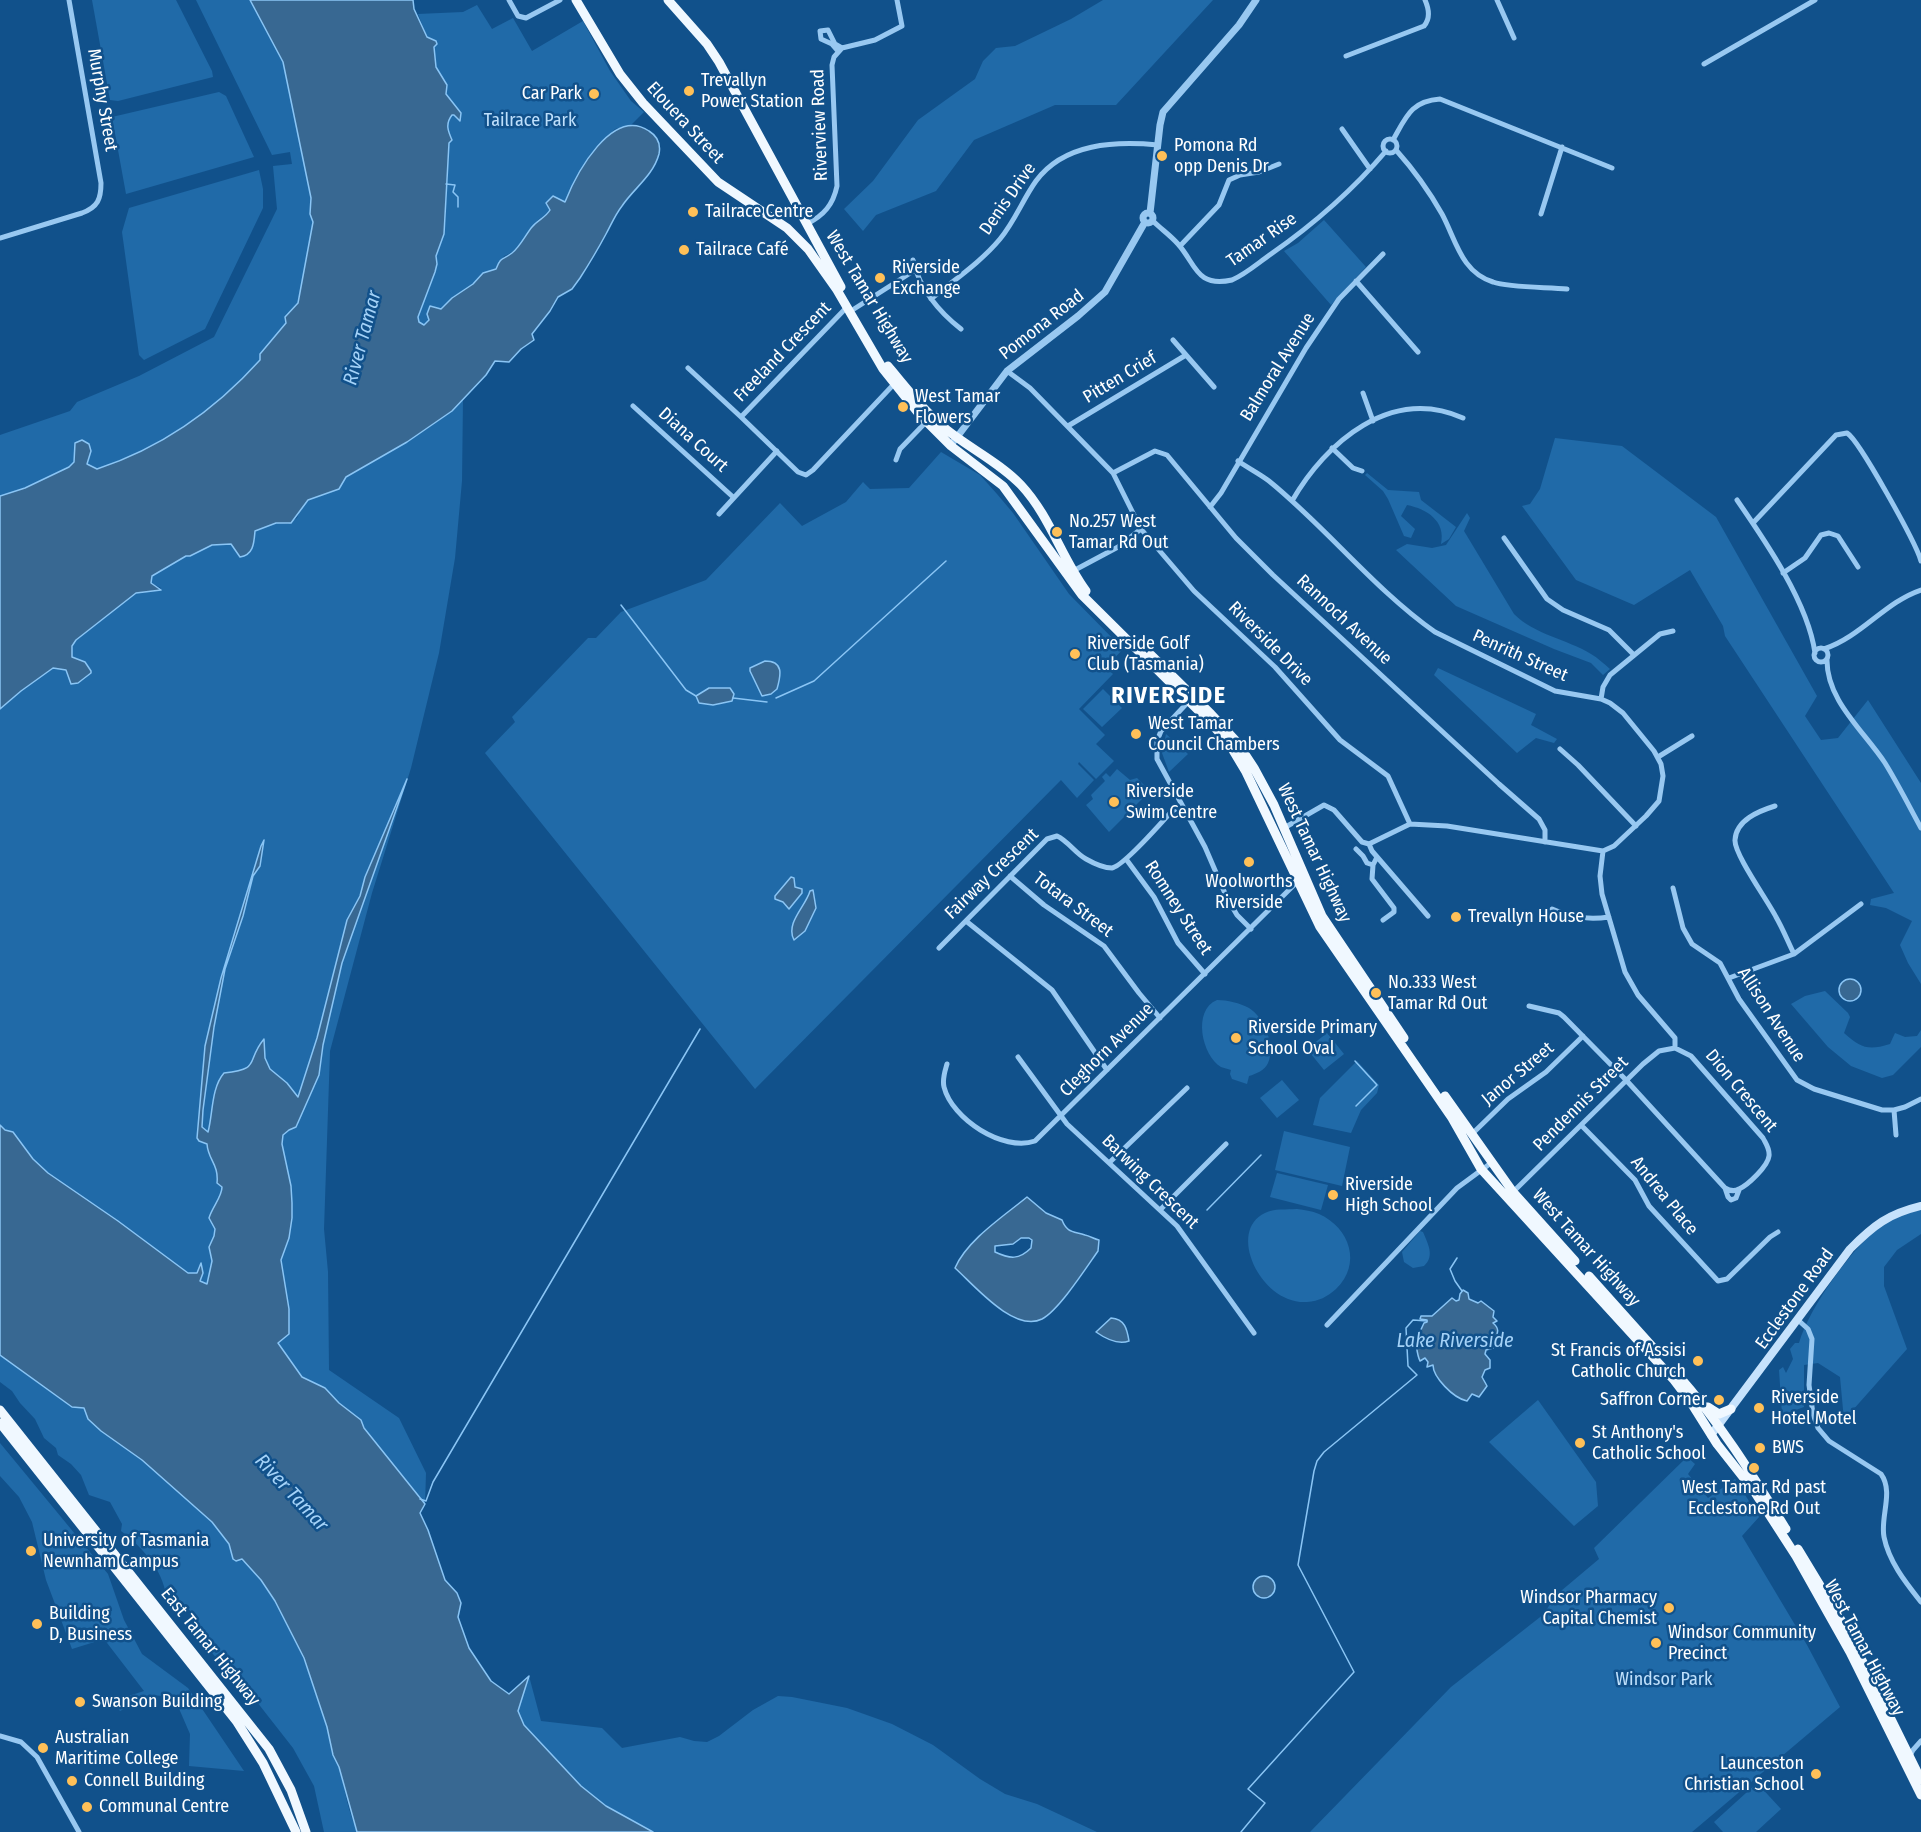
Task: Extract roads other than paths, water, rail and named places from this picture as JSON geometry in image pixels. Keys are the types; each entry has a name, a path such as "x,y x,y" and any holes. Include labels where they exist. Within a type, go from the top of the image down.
{"highway":[{"name":"Elouera Street","path":"576,0 603,48 627,84 705,170 730,191 797,237"},
{"name":"West Tamar Highway","path":"668,0 714,54 808,225 878,361 894,384 926,422 951,446 1003,486 1082,595 1216,728 1237,756 1327,938 1447,1110 1482,1169 1674,1380 1711,1435 1754,1491 1820,1597 1921,1795"},
{"path":"797,237 808,225"},
{"name":"West Tamar Highway","path":"797,237 824,270 906,388 939,424 1020,484 1034,500 1087,592 1230,734 1254,768 1329,927 1471,1134 1513,1192 1699,1400 1766,1496 1838,1613 1921,1780"},
{"path":"1275,833 1284,828"},
{"path":"1699,1400 1716,1414 1731,1409"},
{"name":"East Tamar Highway","path":"0,1410 269,1749 291,1790 306,1832"},
{"name":"East Tamar Highway","path":"0,1424 226,1708 254,1748 296,1832"}],"main road":[{"name":"Ecclestone Road","path":"1711,1435 1831,1273 1867,1232 1894,1213 1921,1206"},
{"path":"271,1779 291,1832"}],"street":[{"name":"Murphy Street","path":"0,238 82,213 98,204 101,195 101,183 69,0"},
{"path":"509,0 518,16 523,18 530,18 560,0"},
{"name":"Riverview Road","path":"808,225 828,209 837,186 832,65 840,49 875,40 904,25 897,0"},
{"path":"1158,146 1161,118 1165,109 1248,14 1256,0"},
{"path":"1346,56 1424,26 1429,12 1425,0"},
{"path":"1497,0 1514,38"},
{"path":"1704,64 1815,0"},
{"path":"1394,140 1419,103 1440,99 1612,168"},
{"path":"1342,129 1370,169"},
{"path":"1394,140 1396,150 1411,167 1442,215 1470,270 1494,283 1567,289"},
{"path":"1394,140 1386,141 1384,147 1391,153 1396,150"},
{"name":"Denis Drive","path":"931,299 1000,240 1036,182 1052,164 1075,151 1089,148 1134,143 1158,146"},
{"name":"Pomona Road","path":"951,446 1007,371 1106,292 1149,221 1143,216 1150,213 1158,146"},
{"path":"1541,214 1562,147"},
{"name":"Tamar Rise","path":"1149,221 1180,246 1194,269 1202,277 1219,282 1232,280 1305,230 1342,198 1386,151"},
{"path":"1180,246 1219,205 1230,179 1279,164"},
{"name":"Balmoral Avenue","path":"1210,507 1221,493 1306,348 1339,299 1383,254"},
{"path":"913,260 915,270 931,299 951,322 961,329"},
{"name":"Freeland Crescent","path":"894,384 809,474 801,474 741,417 850,309 915,270"},
{"path":"1356,281 1418,352"},
{"name":"Pitten Crief","path":"1173,340 1214,387"},
{"name":"Pitten Crief","path":"1068,426 1186,355"},
{"path":"688,368 741,417"},
{"name":"Riverside Drive","path":"1007,371 1030,388 1113,473 1141,528 1194,591 1275,667 1340,740 1388,776 1410,824"},
{"path":"1363,393 1373,421"},
{"name":"Diana Court","path":"633,406 733,497"},
{"path":"1292,501 1304,481 1332,448 1347,435 1373,421 1394,413 1422,408 1436,409 1463,418"},
{"path":"896,460 900,449 926,422"},
{"path":"1754,524 1836,435 1847,434 1855,441 1886,493 1916,547 1921,561"},
{"path":"1332,448 1353,468 1362,471"},
{"path":"718,514 777,451"},
{"name":"Rannoch Avenue","path":"1113,473 1155,451 1171,459 1236,538 1273,575 1539,819 1545,830 1545,842"},
{"name":"Penrith Street","path":"1238,461 1292,501 1374,580 1435,632 1555,691 1601,699 1610,703 1623,713 1658,757"},
{"path":"1737,500 1784,573 1813,638 1817,661 1827,671 1839,699 1886,764 1921,828"},
{"path":"1073,571 1118,547 1141,528"},
{"path":"1784,573 1805,558 1821,535 1829,533 1838,536 1858,567"},
{"path":"1504,538 1547,599 1563,610 1609,630 1634,655"},
{"path":"1817,661 1821,662 1827,658 1837,645 1903,597 1921,590"},
{"path":"1601,699 1606,681 1660,634 1673,632"},
{"path":"1813,638 1827,652 1827,671"},
{"path":"1815,653 1817,650 1837,645"},
{"path":"1189,701 1161,731 1156,750 1159,763 1205,847 1227,898 1237,915 1251,929"},
{"path":"1284,828 1326,805 1334,810 1362,842 1369,844 1410,824 1448,826 1603,851 1614,846 1652,811 1661,795 1663,776 1658,757 1692,736"},
{"path":"1560,749 1636,826"},
{"path":"1126,859 1172,811 1182,806"},
{"path":"1774,806 1764,809 1743,822 1736,832 1735,843 1740,856 1777,918 1794,954"},
{"name":"Fairway Crescent","path":"939,948 1051,837 1061,838 1083,857 1105,867 1116,867 1126,859"},
{"path":"1369,844 1377,857 1428,916"},
{"path":"1356,849 1367,863 1373,865"},
{"name":"Dion Crescent","path":"1529,1006 1559,1013 1626,1080 1725,1188 1732,1191 1739,1190 1765,1167 1769,1156 1767,1145 1691,1056 1675,1048 1675,1038 1628,980 1601,885 1603,851"},
{"path":"1377,857 1373,865 1372,879 1394,908 1394,912 1383,920"},
{"name":"Romney Street","path":"1126,859 1154,897 1178,943 1204,974"},
{"name":"Totara Street","path":"1010,876 1044,906 1109,950 1160,1018"},
{"name":"Cleghorn Avenue","path":"947,1064 943,1081 947,1096 975,1127 1000,1140 1017,1144 1035,1141 1298,881"},
{"name":"Allison Avenue","path":"1673,888 1683,928 1692,944 1720,963 1739,999 1797,1080 1814,1089 1869,1107 1894,1110"},
{"path":"1729,978 1794,954 1861,904"},
{"path":"1552,909 1583,919 1609,917"},
{"path":"966,921 1052,990 1107,1070"},
{"name":"Janor Street","path":"1471,1134 1508,1099 1546,1072 1583,1036"},
{"name":"Pendennis Street","path":"1513,1192 1626,1080 1659,1051 1675,1048"},
{"name":"Barwing Crescent","path":"1018,1056 1067,1124 1160,1209 1187,1238 1254,1333"},
{"path":"1110,1162 1187,1088"},
{"path":"1896,1135 1894,1110 1921,1099"},
{"name":"Andrea Place","path":"1581,1125 1635,1180 1648,1206 1718,1281 1727,1279 1778,1232"},
{"path":"1160,1209 1226,1144"},
{"path":"1327,1325 1457,1188 1491,1162"},
{"path":"1798,1320 1811,1334 1810,1395 1818,1428 1828,1441 1881,1474 1885,1479 1887,1493 1883,1535 1894,1563 1921,1602"},
{"path":"0,1736 21,1742 37,1757 80,1832"},
{"path":"1902,1741 1910,1745 1919,1743"},
{"path":"1910,1758 1911,1752 1919,1743"}],"water":[{"name":"River Tamar","path":"250,0 413,0 414,9 427,37 436,41 437,44 434,47 436,67 447,85 446,94 461,113 460,121 452,115 448,124 452,140 449,143 444,234 436,256 435,272 418,317 419,322 424,325 429,320 427,314 430,306 441,309 452,298 473,284 483,273 496,269 501,260 515,250 532,227 550,210 546,203 553,196 565,202 587,161 609,135 622,128 635,126 649,131 658,141 659,154 648,175 617,213 580,278 572,289 558,297 532,334 534,340 521,349 509,362 495,361 486,375 452,411 407,442 346,477 339,489 308,500 291,523 276,523 255,531 251,551 245,556 240,557 231,544 212,545 186,556 152,576 151,583 161,590 136,593 76,640 72,646 72,657 85,662 91,673 78,683 71,684 66,670 53,668 0,709 0,496 25,488 69,467 74,462 75,443 82,440 89,444 91,451 87,464 97,469 143,450 186,425 225,395 260,360 260,354 286,323 285,317 298,303 313,222 310,214 311,198 283,62"},
{"path":"765,661 775,663 780,674 777,689 771,694 762,696 750,668"},
{"path":"709,688 730,688 734,694 732,701 713,705 699,703 696,696"},
{"name":"River Tamar","path":"407,779 342,963 323,1045 319,1075 296,1127 283,1135 282,1144 291,1186 292,1218 289,1238 281,1260 289,1309 289,1334 278,1343 302,1377 325,1388 339,1403 361,1420 364,1428 425,1504 420,1513 445,1580 457,1593 461,1603 458,1617 469,1648 491,1681 509,1694 529,1676 518,1711 524,1725 581,1786 606,1806 653,1832 357,1832 339,1767 333,1755 327,1727 304,1658 275,1601 261,1580 242,1559 236,1561 233,1559 229,1544 212,1522 142,1460 101,1431 88,1419 84,1408 72,1407 0,1355 0,1125 5,1130 13,1132 33,1159 48,1173 188,1273 197,1273 201,1263 203,1273 200,1281 207,1284 212,1261 209,1247 215,1229 209,1218 222,1187 217,1183 215,1167 207,1144 197,1138 205,1046 221,978 261,846 264,840 260,866 253,876 243,916 225,969 214,1027 202,1127 208,1132 220,1079 224,1073 248,1067 264,1039 265,1058 270,1069 287,1083 298,1097 317,1038 347,920 360,896 365,877"},
{"path":"791,877 794,878 795,887 802,889 802,893 789,909 783,902 775,899 775,896"},
{"path":"813,890 816,908 805,931 794,940 792,927 794,921 810,891"},
{"path":"1850,979 1858,982 1861,990 1858,998 1850,1001 1842,998 1839,990 1842,982"},
{"path":"1027,1197 1046,1213 1062,1220 1068,1229 1099,1240 1098,1251 1064,1298 1049,1314 1031,1322 1019,1319 995,1305 955,1268 977,1238","holes":["1021,1238 1032,1240 1031,1248 1018,1256 1010,1257 995,1252 995,1246 1013,1244"]},
{"name":"Lake Riverside","path":"1463,1290 1468,1293 1469,1299 1478,1303 1481,1301 1494,1311 1493,1317 1497,1321 1493,1323 1498,1332 1493,1348 1486,1350 1485,1354 1490,1360 1490,1368 1485,1370 1482,1377 1487,1386 1479,1397 1472,1394 1467,1401 1456,1396 1445,1386 1436,1375 1433,1365 1427,1367 1428,1362 1425,1358 1420,1361 1414,1337 1418,1336 1424,1323 1427,1322 1427,1320 1420,1319 1421,1316 1432,1316 1452,1298 1459,1300"},
{"path":"1111,1318 1122,1323 1129,1341 1112,1341 1096,1332"},
{"path":"1264,1576 1272,1579 1275,1587 1272,1595 1264,1598 1256,1595 1253,1587 1256,1579"}],"waterway":[{"path":"446,184 455,185 453,192 458,197 458,207"},
{"path":"776,698 814,681 946,561"},
{"path":"621,605 686,690 696,696"},
{"path":"733,698 767,702"},
{"path":"420,1499 426,1501 433,1482 700,1029"},
{"path":"1355,1061 1377,1085 1356,1106"},
{"path":"1207,1210 1261,1155"},
{"path":"1457,1258 1450,1269 1462,1291"},
{"path":"1241,1832 1265,1803 1248,1789 1354,1672 1298,1565 1317,1461 1324,1452 1417,1375 1408,1366 1406,1328 1413,1320 1427,1321"}],"place":[{"name":"Trevallyn Power Station","path":"689,91"},
{"name":"Car Park","path":"594,94"},
{"name":"Pomona Rd opp Denis Dr","path":"1162,156"},
{"name":"Tailrace Centre","path":"693,212"},
{"name":"Tailrace Café","path":"684,250"},
{"name":"Riverside Exchange","path":"880,278"},
{"name":"West Tamar Flowers","path":"903,407"},
{"name":"No.257 West Tamar Rd Out","path":"1057,532"},
{"name":"Riverside Golf Club (Tasmania)","path":"1075,654"},
{"name":"West Tamar Council Chambers","path":"1136,734"},
{"name":"Riverside Swim Centre","path":"1114,802"},
{"name":"Woolworths Riverside","path":"1249,862"},
{"name":"Trevallyn House","path":"1456,917"},
{"name":"No.333 West Tamar Rd Out","path":"1376,993"},
{"name":"Riverside Primary School Oval","path":"1236,1038"},
{"name":"Riverside High School","path":"1333,1195"},
{"name":"St Francis of Assisi Catholic Church","path":"1698,1361"},
{"name":"Saffron Corner","path":"1719,1400"},
{"name":"Riverside Hotel Motel","path":"1759,1408"},
{"name":"St Anthony's Catholic School","path":"1580,1443"},
{"name":"BWS","path":"1760,1448"},
{"name":"West Tamar Rd past Ecclestone Rd Out","path":"1754,1468"},
{"name":"University of Tasmania Newnham Campus","path":"31,1551"},
{"name":"Windsor Pharmacy Capital Chemist","path":"1669,1608"},
{"name":"Building D, Business","path":"37,1624"},
{"name":"Windsor Community Precinct","path":"1656,1643"},
{"name":"Swanson Building","path":"80,1702"},
{"name":"Australian Maritime College","path":"43,1748"},
{"name":"Launceston Christian School","path":"1816,1774"},
{"name":"Connell Building","path":"72,1781"},
{"name":"Communal Centre","path":"87,1807"}],"district":[{"name":"RIVERSIDE","path":"1169,696"}],"park label":[{"name":"Tailrace Park","path":"530,121"},
{"name":"Windsor Park","path":"1664,1680"}]}
